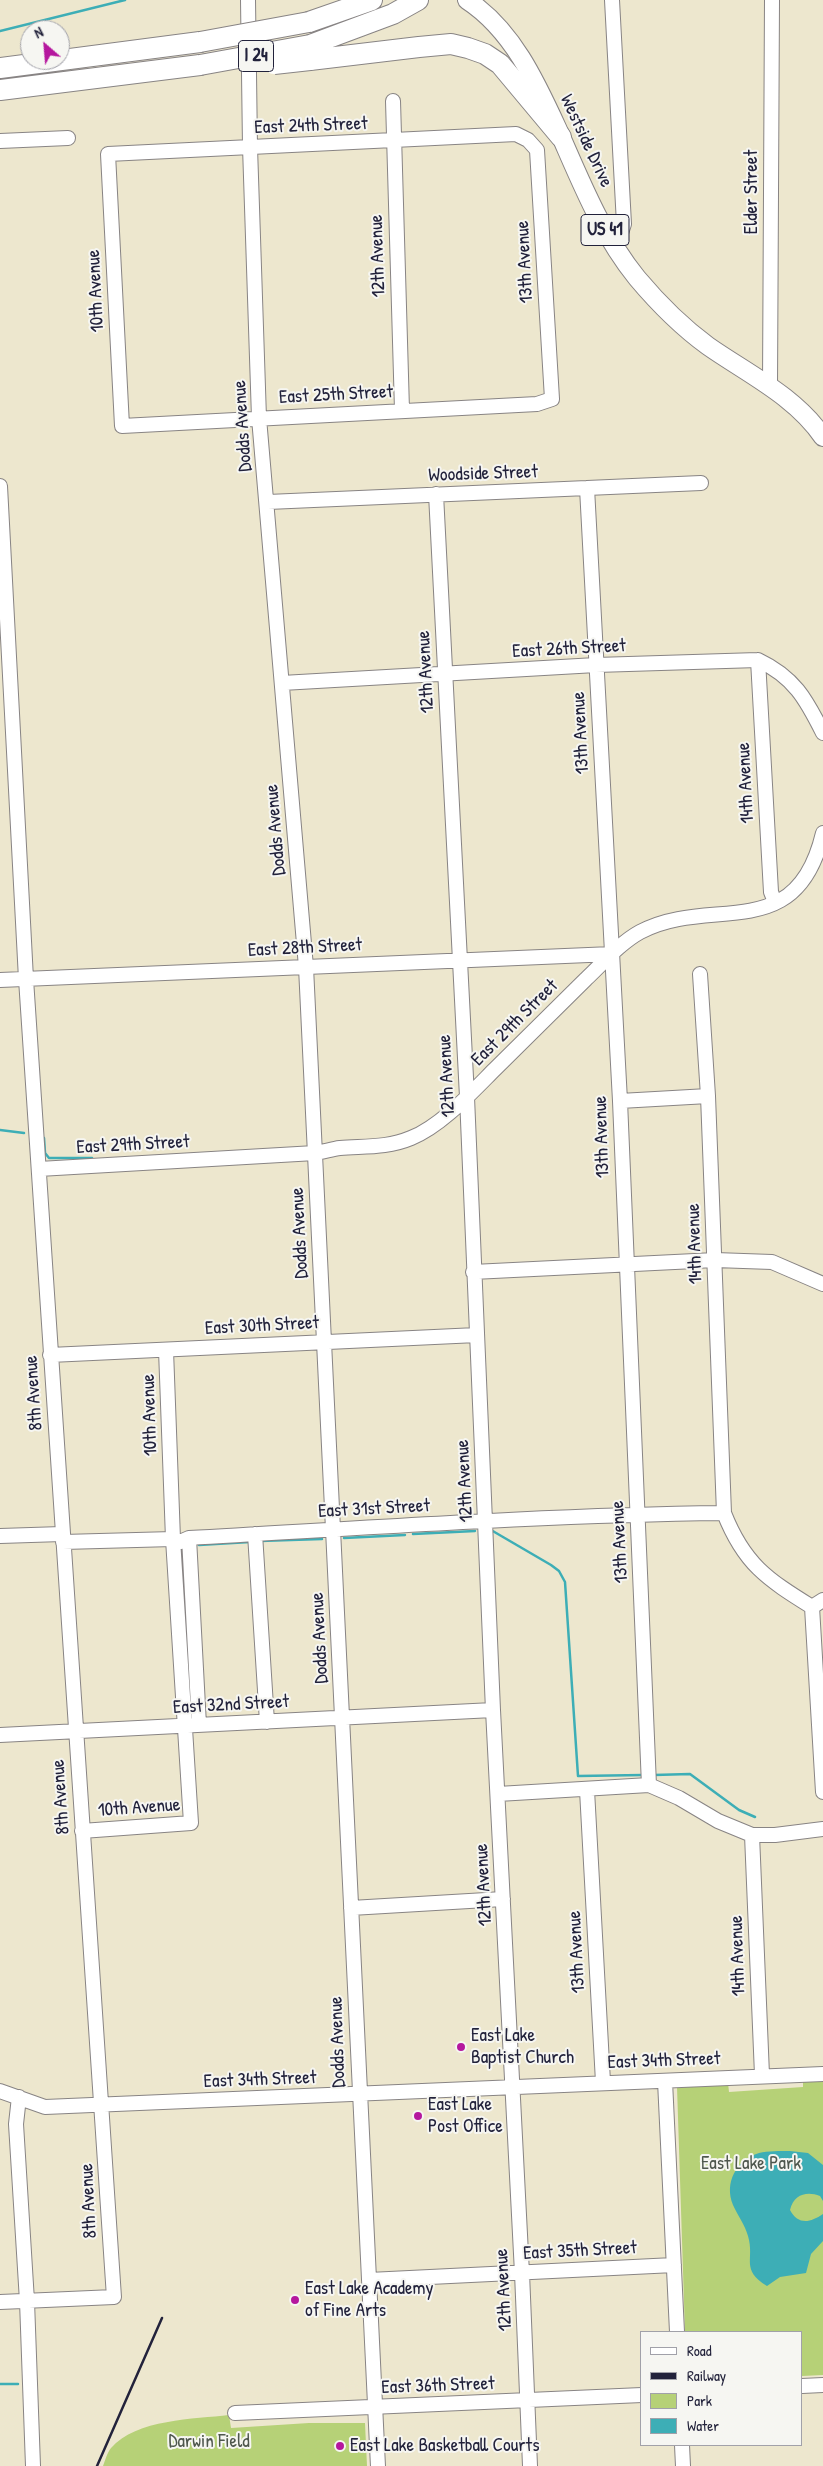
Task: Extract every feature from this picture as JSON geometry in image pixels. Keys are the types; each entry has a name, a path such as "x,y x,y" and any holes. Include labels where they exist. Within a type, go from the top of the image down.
{"highway":[{"name":"I 24","path":"70,59 200,42 309,22 372,0"},
{"name":"I 24","path":"0,90 121,74 201,68 310,53 393,14 418,0"},
{"path":"310,53 451,44 468,48 485,54 500,64 561,137"},
{"name":"I 24","path":"0,68 20,65"}],"main road":[{"name":"Westside Drive","path":"467,0 495,24 511,42 542,94 596,212 616,248 647,289 690,332 736,365 770,385 801,413 823,437"}],"street":[{"name":"Dodds Avenue","path":"248,0 250,147 259,418 268,502 306,968 378,2466"},
{"path":"612,0 624,224 616,248"},
{"name":"Elder Street","path":"770,385 772,0"},
{"name":"12th Avenue","path":"393,101 402,410"},
{"name":"East 24th Street","path":"108,154 516,134"},
{"name":"13th Avenue","path":"516,134 528,140 538,150 552,398"},
{"path":"0,140 68,138"},
{"name":"10th Avenue","path":"108,154 122,426"},
{"name":"East 25th Street","path":"122,426 537,404 552,398"},
{"name":"Woodside Street","path":"268,502 701,483"},
{"name":"8th Avenue","path":"0,486 26,979 114,2297 27,2301"},
{"name":"13th Avenue","path":"587,488 620,1101 649,1785"},
{"name":"12th Avenue","path":"436,494 467,1097 493,1710 530,2466"},
{"path":"758,660 775,668 806,698 823,733"},
{"name":"East 26th Street","path":"282,683 596,665 758,660"},
{"name":"14th Avenue","path":"758,660 771,892 775,902"},
{"name":"East 29th Street","path":"39,1169 314,1153 340,1148 392,1145 412,1138 427,1129 467,1097 612,954 640,932 671,921 755,911 775,902 798,885 809,871 821,853 823,833"},
{"name":"East 28th Street","path":"0,980 612,954"},
{"name":"14th Avenue","path":"700,974 708,1096 724,1513"},
{"path":"620,1101 708,1096"},
{"path":"473,1272 715,1260 772,1262 823,1284"},
{"name":"East 30th Street","path":"50,1355 477,1335"},
{"name":"10th Avenue","path":"166,1350 173,1539 192,1726"},
{"path":"724,1513 735,1539 752,1563 776,1584 818,1603 823,1792"},
{"name":"East 31st Street","path":"0,1536 173,1539 180,1542 189,1538 333,1529 637,1514 724,1513"},
{"path":"255,1534 267,1722"},
{"name":"10th Avenue","path":"82,1831 191,1823 192,1726 189,1538"},
{"name":"East 32nd Street","path":"0,1735 493,1710"},
{"path":"498,1794 649,1785 679,1798 718,1821 752,1835 775,1835 823,1829"},
{"name":"13th Avenue","path":"587,1790 602,2082"},
{"name":"14th Avenue","path":"752,1835 762,2075"},
{"path":"351,1908 503,1899"},
{"name":"East 34th Street","path":"0,2091 45,2107 359,2095 762,2075 823,2074"},
{"path":"665,2081 677,2331"},
{"path":"19,2097 16,2124 27,2301 33,2466"},
{"name":"East 35th Street","path":"369,2280 674,2265"},
{"path":"0,2302 27,2301"},
{"path":"803,2386 823,2385"},
{"name":"East 36th Street","path":"235,2413 640,2395"},
{"path":"682,2446 683,2466"}],"green space":[{"name":"East Lake Park","path":"803,2079 823,2079 823,2375 803,2376 803,2331 685,2331 677,2087 728,2083 729,2092 803,2087"},
{"name":"Darwin Field","path":"229,2415 231,2428 309,2423 365,2423 367,2466 103,2466 111,2448 122,2438 135,2431 167,2422"}],"water":[{"path":"790,2151 808,2153 823,2165 823,2201 820,2196 802,2195 795,2200 790,2210 797,2218 805,2221 823,2214 823,2241 811,2254 806,2273 780,2277 767,2286 759,2280 751,2269 750,2244 743,2224 733,2205 730,2189 731,2181 738,2167 751,2156 763,2152"}],"waterway":[{"path":"0,31 125,0"},
{"path":"0,1130 24,1133"},
{"path":"44,1138 45,1153 49,1158 92,1158"},
{"path":"491,1530 551,1565 559,1571 565,1582 578,1776 643,1775"},
{"path":"413,1534 475,1531"},
{"path":"344,1538 405,1535"},
{"path":"260,1541 322,1539"},
{"path":"199,1545 250,1542"},
{"path":"654,1775 690,1774 739,1810 755,1817"},
{"path":"0,2384 18,2384"}],"railway":[{"path":"97,2466 162,2318"}],"place":[{"name":"East Lake Baptist Church","path":"461,2047"},
{"name":"East Lake Post Office","path":"418,2116"},
{"name":"East Lake Academy of Fine Arts","path":"295,2300"},
{"name":"East Lake Basketball Courts","path":"340,2446"}]}
